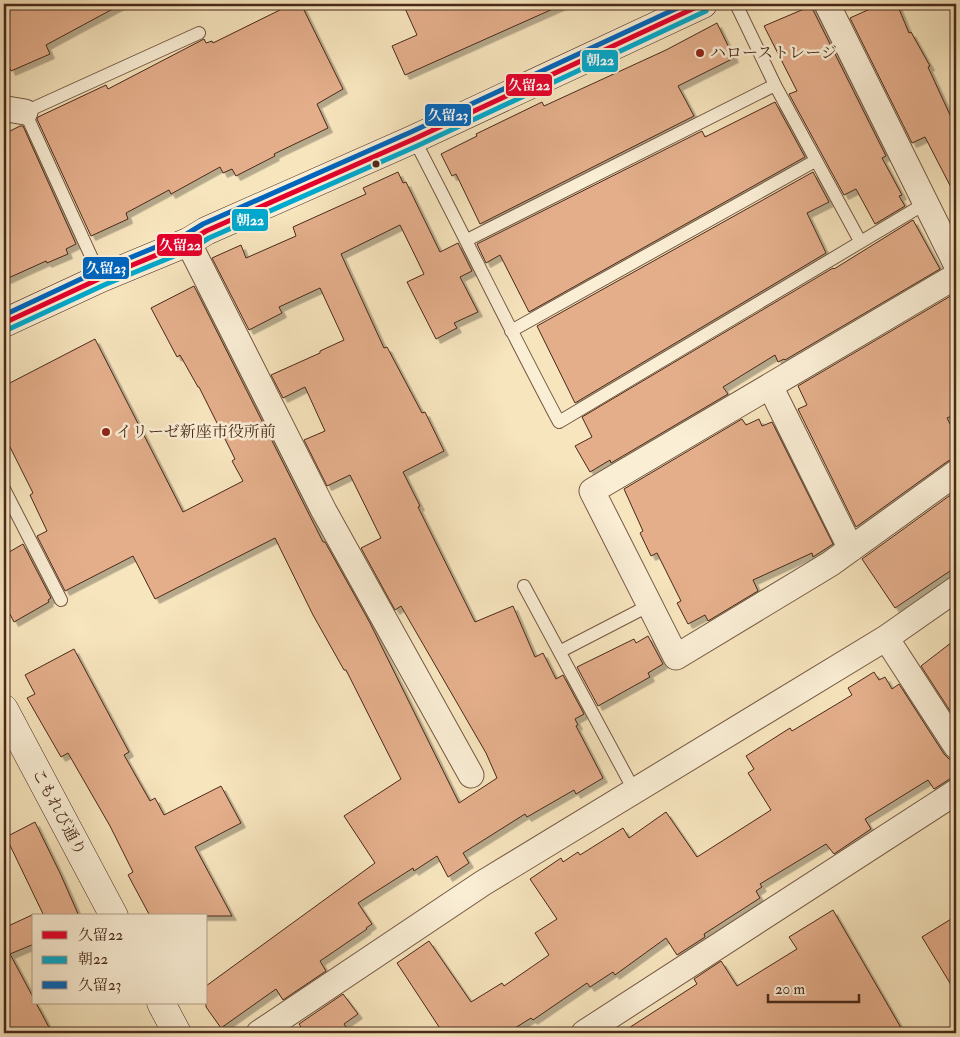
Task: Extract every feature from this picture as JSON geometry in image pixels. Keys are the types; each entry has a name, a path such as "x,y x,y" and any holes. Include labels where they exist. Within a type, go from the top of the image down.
{"street":[{"path":"4,323 414,139 703,4"},
{"path":"827,4 956,264"},
{"path":"188,242 324,510 471,775"},
{"path":"956,276 592,492 676,657 830,564 956,472"},
{"path":"770,386 851,549"},
{"path":"259,1033 483,883 886,638 956,589"},
{"path":"886,638 956,746"},
{"name":"こもれび通り","path":"4,709 113,914"},
{"path":"584,1033 956,792"},
{"path":"162,1004 177,1033"}],"lane":[{"path":"736,4 775,85 860,241"},
{"path":"101,278 14,111 200,33"},
{"path":"467,240 775,85"},
{"path":"414,139 558,422 926,203"},
{"path":"511,331 815,161"},
{"path":"4,489 61,600"},
{"path":"524,586 635,792"},
{"path":"560,651 650,605"}],"building":[{"path":"4,4 122,4 46,45 50,54 11,71 4,55"},
{"path":"292,4 301,4 343,89 317,104 328,128 274,154 275,156 236,176 232,169 223,173 220,167 171,194 169,190 126,213 128,219 91,236 37,119 38,117 106,85 108,89 204,39 206,43 212,41 213,43"},
{"path":"403,4 564,4 405,75 392,46 417,35"},
{"path":"881,4 897,4 909,33 911,32 930,66 928,67 956,128 956,197 925,137 912,143 850,18"},
{"path":"811,6 886,156 882,158 902,195 899,196 905,206 875,224 856,189 844,195 789,94 797,91 764,26"},
{"path":"717,23 734,58 678,86 694,116 480,224 456,174 452,176 441,154 477,136 476,134 542,102 544,106 666,50"},
{"path":"775,102 805,157 529,312 500,255 486,263 477,244 702,131 705,137"},
{"path":"23,126 76,244 66,249 68,254 47,263 46,261 4,280 4,134"},
{"path":"398,172 403,183 406,182 440,252 458,243 472,271 460,277 478,312 454,323 457,328 436,339 407,282 424,274 400,225 341,254 384,348 387,347 422,413 425,412 444,451 403,472 420,506 418,507 475,622 513,606 535,657 543,653 556,679 563,675 584,714 575,719 578,725 576,726 603,778 576,794 574,790 527,817 525,814 463,853 469,863 448,877 437,856 414,871 413,868 358,903 372,924 320,961 326,971 283,1000 276,989 221,1028 206,1007 206,1004 208,1004 208,985 375,863 344,816 401,779 346,670 344,670 313,615 275,538 155,599 133,556 65,591 37,536 47,531 30,495 33,493 4,435 4,386 95,339 183,512 243,481 232,461 235,459 199,387 180,355 177,357 151,308 194,286 323,542 325,542 370,623 459,803 497,778 486,753 401,606 395,610 361,548 381,538 350,475 327,486 304,440 325,431 305,387 283,398 271,375 344,340 320,288 279,307 282,313 249,330 212,258 241,245 246,258 296,236 293,227 366,194 363,188"},
{"path":"813,172 829,202 807,213 826,253 575,403 537,326"},
{"path":"913,220 940,269 785,360 778,362 775,355 723,387 728,394 611,463 610,460 590,472 575,446 592,437 582,417 834,269"},
{"path":"954,294 956,297 956,414 947,418 956,436 956,459 948,461 856,527 798,409 807,405 798,386"},
{"path":"742,419 746,425 759,419 762,426 772,422 833,544 813,557 812,553 753,580 758,591 708,621 705,615 688,624 677,603 681,601 657,553 651,556 640,533 643,531 624,489"},
{"path":"956,491 956,567 895,608 862,559"},
{"path":"23,544 51,598 48,600 49,602 14,622 4,603 4,555"},
{"path":"648,636 663,664 648,673 650,677 598,706 577,667 634,639 636,643"},
{"path":"956,639 956,720 921,666"},
{"path":"74,649 129,752 124,755 150,801 155,798 164,815 221,786 241,823 195,847 232,916 149,914 128,875 133,872 110,826 68,753 61,757 27,698 35,694 25,675"},
{"path":"874,672 879,680 885,677 892,689 899,684 944,754 949,759 956,760 956,775 934,789 928,780 865,819 871,829 834,854 826,844 760,884 762,887 756,891 760,898 704,934 705,937 677,955 666,938 615,975 613,972 590,987 587,983 533,1020 531,1018 507,1033 443,1033 397,963 429,941 471,1002 502,983 504,986 549,955 535,933 557,919 530,879 561,858 563,862 578,852 580,855 623,828 629,838 666,812 697,857 771,810 748,773 754,769 746,756 790,728 792,731 852,695 848,688"},
{"path":"35,822 78,914 43,914 6,837"},
{"path":"833,910 904,1033 621,1033 697,984 694,979 721,961 737,986 797,949 789,937"},
{"path":"32,915 32,945 10,954 32,995 32,1004 37,1004 52,1033 4,1033 4,928"},
{"path":"956,916 956,993 922,937"},
{"path":"343,994 358,1014 344,1024 350,1033 305,1033 299,1024"}],"transit line":[{"name":"久留23","path":"4,315 98,271 185,235 203,224 411,132 686,4"},
{"name":"久留22","path":"4,323 414,139 703,4"},
{"name":"朝22","path":"7,330 417,146 706,11"}],"place":[{"name":"ハローストレージ","path":"700,53"},
{"name":"イリーゼ新座市役所前","path":"106,432"}]}
